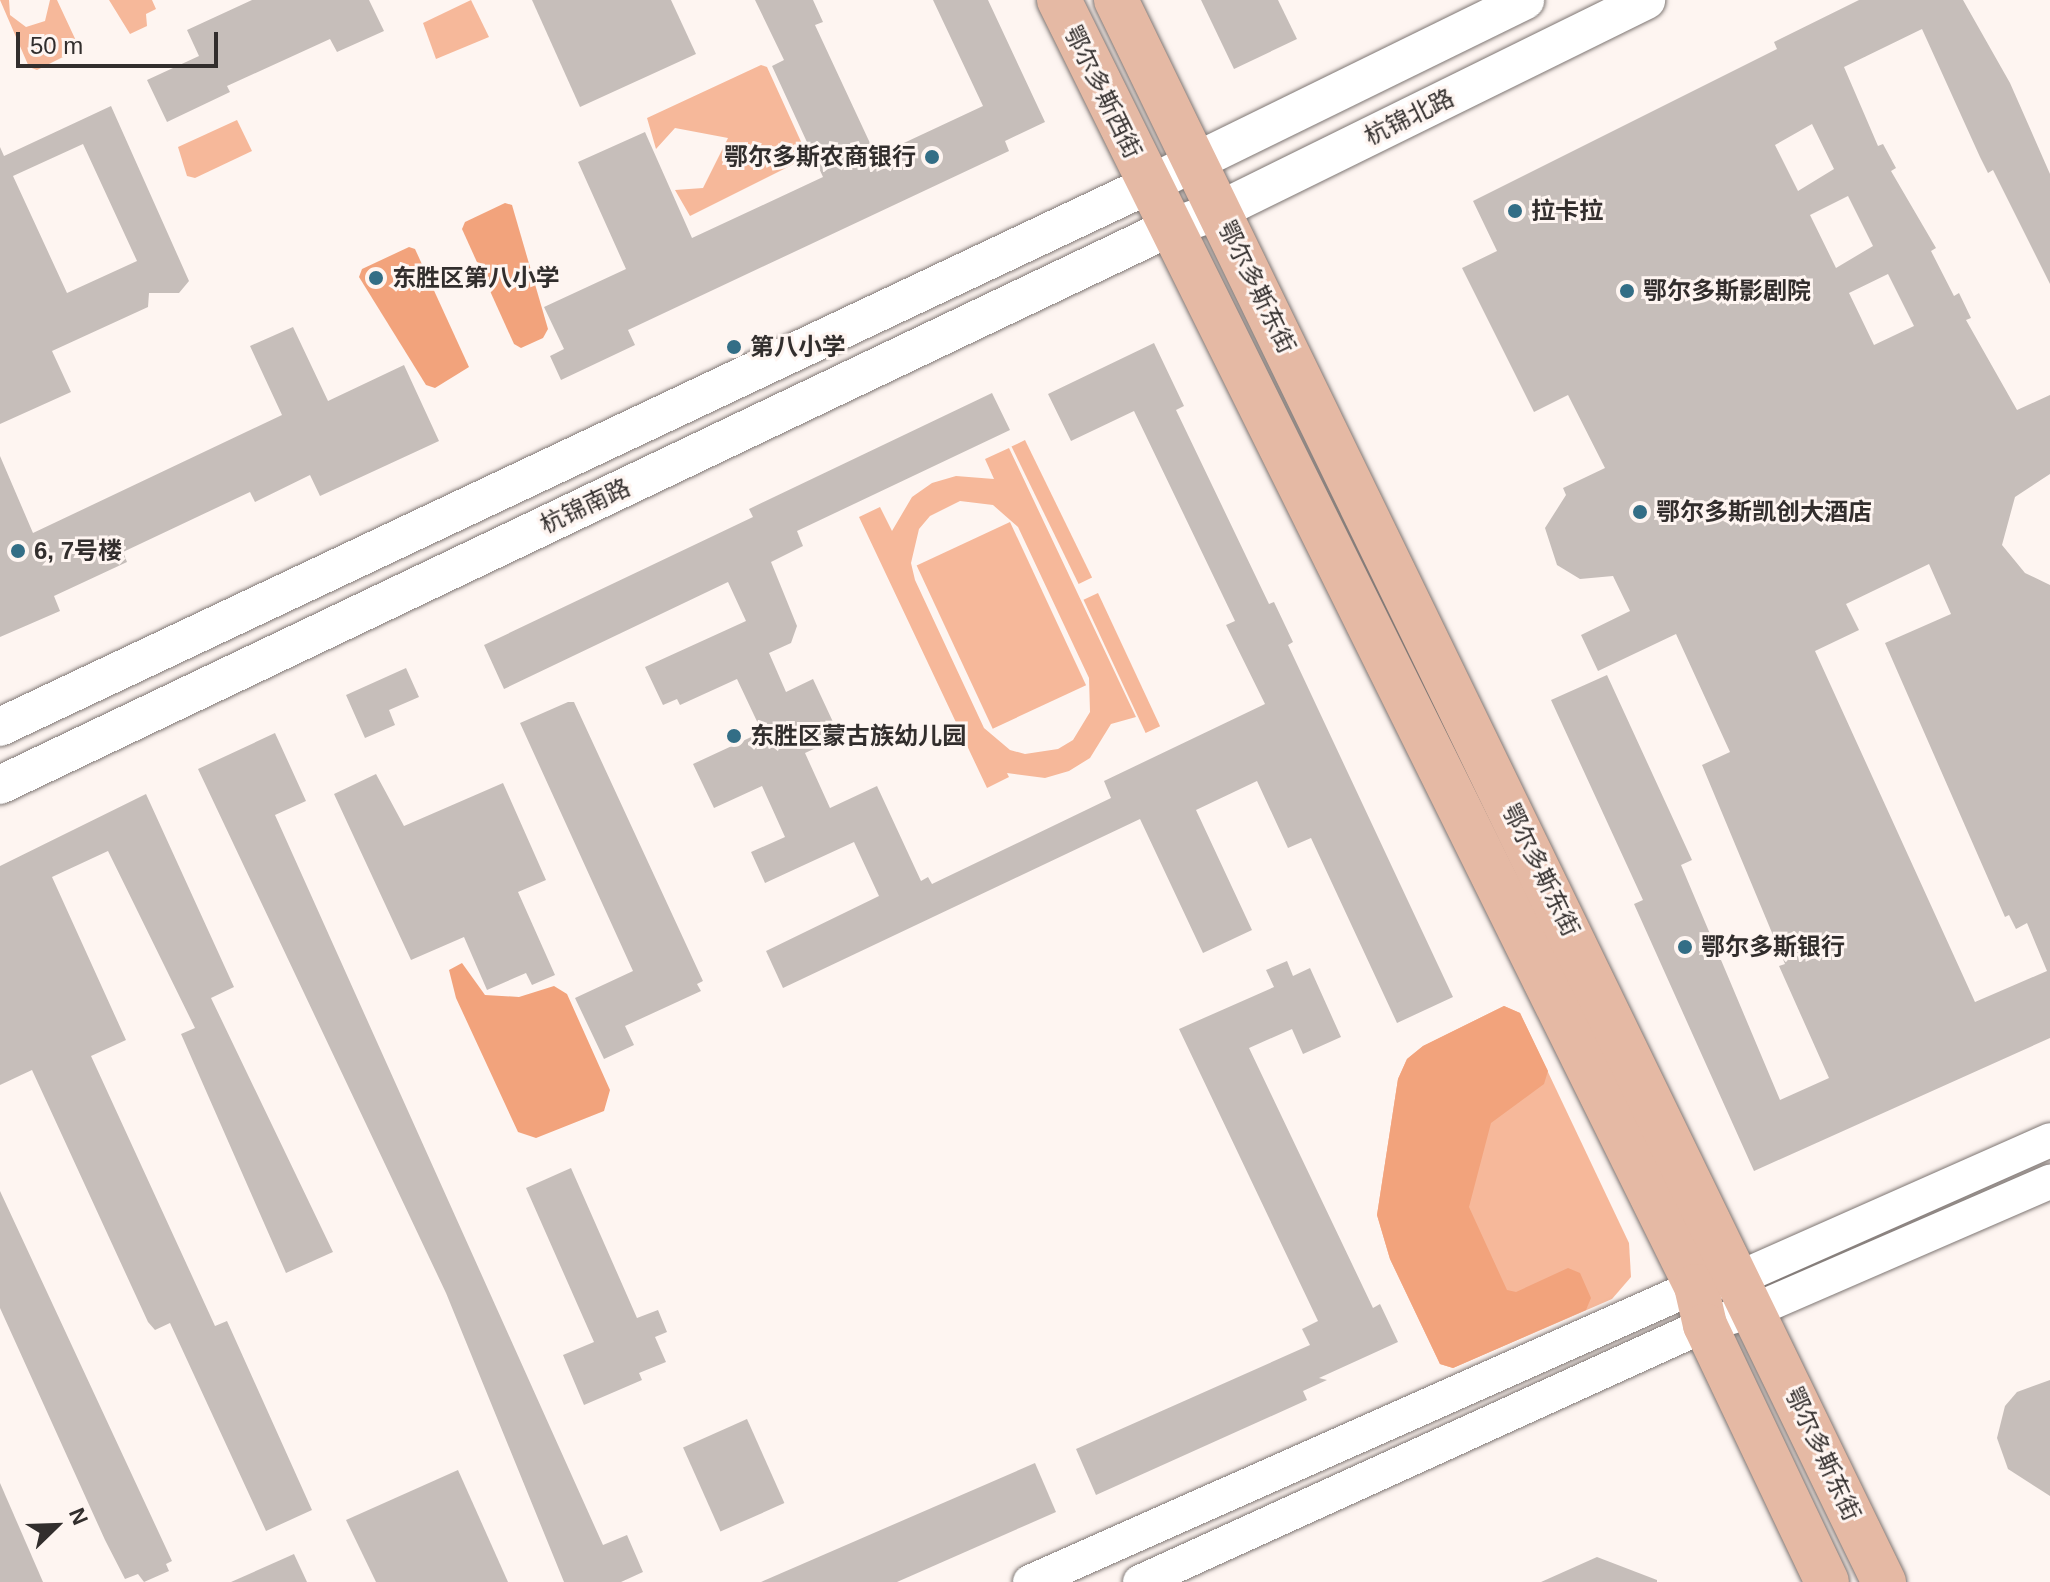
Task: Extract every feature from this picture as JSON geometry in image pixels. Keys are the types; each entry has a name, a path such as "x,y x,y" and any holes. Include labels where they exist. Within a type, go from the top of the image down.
{"main road":[{"name":"鄂尔多斯西街","path":"1059,0 1148,185"},
{"path":"1116,0 1193,161"},
{"path":"1148,185 1525,0"},
{"name":"杭锦北路","path":"1169,228 1220,210 1646,0"},
{"name":"鄂尔多斯东街","path":"1193,161 1220,210 1884,1582"},
{"name":"鄂尔多斯东街","path":"1148,185 1701,1305 1827,1582"},
{"name":"杭锦南路","path":"0,727 1148,185"},
{"name":"杭锦南路","path":"0,785 1169,228"}],"street":[{"path":"1747,1294 2050,1140"},
{"path":"1030,1582 1701,1305 1747,1294 2050,1182"},
{"path":"1140,1582 1701,1305"}],"shaded area":[{"path":"0,0 9,0 10,15 26,27 45,21 50,0 57,0 78,45 75,51 37,70 29,67"},
{"path":"109,0 152,0 156,9 146,14 147,26 130,34"},
{"path":"471,0 489,37 436,59 423,23"},
{"path":"761,65 767,67 808,157 690,216 675,190 703,188 728,138 675,128 656,149 647,118"},
{"path":"237,120 252,151 195,178 187,176 178,147"},
{"path":"505,203 512,205 548,329 543,338 521,348 514,344 462,229 465,222"},
{"path":"409,247 415,249 469,367 435,388 426,385 359,277 362,269"},
{"path":"1025,440 1092,578 1079,584 1012,447"},
{"path":"1009,448 1136,717 1111,724 1090,758 1069,771 1045,778 1007,773 1009,777 987,788 859,517 880,507 892,531 912,497 932,483 956,476 994,479 985,459","holes":["960,501 993,505 1018,527 1089,678 1090,712 1073,740 1058,749 1025,754 1010,750 984,728 915,580 911,563 919,529 930,516"]},
{"path":"1010,522 1086,685 993,729 917,566"},
{"path":"1098,593 1160,726 1146,733 1083,600"},
{"path":"462,963 485,995 519,997 554,986 567,994 610,1090 604,1111 536,1138 518,1132 456,998 449,970"},
{"path":"1504,1006 1520,1013 1629,1243 1631,1277 1612,1299 1453,1368 1440,1364 1390,1259 1377,1215 1398,1079 1407,1059 1423,1046"},
{"path":"1504,1006 1520,1013 1548,1071 1544,1084 1491,1123 1469,1207 1507,1290 1516,1292 1568,1268 1580,1273 1591,1298 1586,1310 1453,1368 1440,1364 1390,1259 1377,1215 1398,1079 1407,1059 1423,1046"}],"building":[{"path":"252,0 369,0 384,31 337,52 330,39 227,86 230,92 167,122 147,80 199,56 187,30"},
{"path":"532,0 671,0 696,54 580,107"},
{"path":"755,0 813,0 823,22 815,25 876,156 983,106 933,0 988,0 1045,122 1005,141 1009,151 628,330 635,345 561,380 550,356 564,349 544,307 626,269 578,162 645,132 692,238 823,177 772,66 784,60"},
{"path":"1201,0 1278,0 1297,39 1234,69"},
{"path":"1859,0 1963,0 2010,83 2050,174 2050,284 1993,170 1988,173 1922,29 1844,67 1878,146 1883,144 1896,168 1891,171 1936,248 1931,251 1954,296 1959,293 1971,318 1966,320 2017,410 2050,395 2050,474 2015,497 2002,545 2025,573 2050,585 2050,1038 1754,1171 1634,904 1643,900 1551,700 1607,675 1692,860 1681,865 1780,1100 1829,1078 1779,966 1785,964 1702,765 1730,752 1676,634 1598,671 1581,635 1630,611 1613,576 1580,579 1557,565 1545,528 1566,495 1563,488 1605,468 1568,395 1534,412 1462,268 1497,251 1473,201 1777,49 1774,42","holes":["1812,124 1834,169 1798,191 1775,145","1848,196 1873,246 1836,268 1810,215","1888,274 1914,326 1874,345 1849,293","1929,564 1951,614 1885,643 2005,917 2009,915 2016,929 2027,923 2047,971 1975,1002 1815,651 1859,630 1846,604"]},
{"path":"111,106 189,281 179,293 149,293 148,307 52,351 71,392 0,424 0,147 4,156","holes":["83,144 137,261 67,293 13,176"]},
{"path":"293,327 328,401 404,365 439,441 320,496 310,475 255,502 250,492 123,552 127,562 54,596 60,611 0,637 0,456 33,533 282,415 250,346"},
{"path":"1154,343 1184,406 1176,410 1269,604 1274,602 1293,642 1288,645 1453,997 1397,1023 1311,838 1288,848 1257,781 1196,810 1252,930 1203,953 1140,819 783,988 766,951 879,896 854,842 765,883 751,852 785,837 762,786 714,808 693,764 762,732 737,679 680,705 677,699 663,705 645,667 746,621 728,582 504,689 484,645 753,517 749,509 992,393 1010,430 797,531 803,546 771,562 797,626 791,643 769,653 786,692 813,679 840,737 805,753 830,808 877,786 921,881 928,877 932,884 1111,798 1104,781 1265,704 1226,625 1235,621 1134,411 1071,441 1048,394"},
{"path":"406,668 419,697 389,710 395,725 365,738 346,695"},
{"path":"574,702 703,981 697,984 701,991 625,1026 634,1045 604,1059 575,998 633,971 520,723"},
{"path":"275,733 306,801 275,815 603,1545 627,1535 643,1572 621,1582 564,1582 446,1293 198,769"},
{"path":"376,774 404,826 503,783 546,880 518,892 555,975 532,985 526,973 487,990 464,937 411,960 334,794"},
{"path":"146,794 234,987 211,998 333,1252 286,1273 181,1034 195,1028 108,851 52,877 126,1040 91,1056 215,1326 227,1321 312,1510 266,1531 170,1323 155,1330 148,1322 32,1070 0,1085 0,866"},
{"path":"1287,961 1293,976 1310,968 1341,1037 1303,1054 1292,1029 1249,1048 1373,1308 1380,1304 1398,1342 1319,1378 1327,1380 1303,1391 1307,1400 1096,1495 1076,1449 1310,1345 1302,1329 1318,1321 1179,1029 1274,987 1266,970"},
{"path":"571,1168 637,1318 658,1310 667,1332 655,1337 666,1362 639,1373 642,1380 584,1405 563,1355 594,1342 526,1188"},
{"path":"0,1191 172,1561 166,1564 169,1571 144,1582 138,1574 125,1579 0,1308"},
{"path":"2050,1380 2050,1496 2008,1469 1997,1438 2005,1406 2017,1392"},
{"path":"747,1419 784,1503 720,1532 683,1447"},
{"path":"1035,1463 1056,1512 897,1582 761,1582"},
{"path":"458,1470 508,1582 376,1582 346,1520"},
{"path":"0,1483 20,1529 43,1582 0,1582"},
{"path":"294,1554 307,1582 231,1582"},
{"path":"1597,1557 1657,1580 1657,1582 1541,1582"}],"place":[{"name":"鄂尔多斯农商银行","path":"932,157"},
{"name":"拉卡拉","path":"1515,211"},
{"name":"东胜区第八小学","path":"376,278"},
{"name":"鄂尔多斯影剧院","path":"1627,291"},
{"name":"第八小学","path":"734,347"},
{"name":"鄂尔多斯凯创大酒店","path":"1640,512"},
{"name":"6, 7号楼","path":"18,551"},
{"name":"东胜区蒙古族幼儿园","path":"734,736"},
{"name":"鄂尔多斯银行","path":"1685,947"}]}
